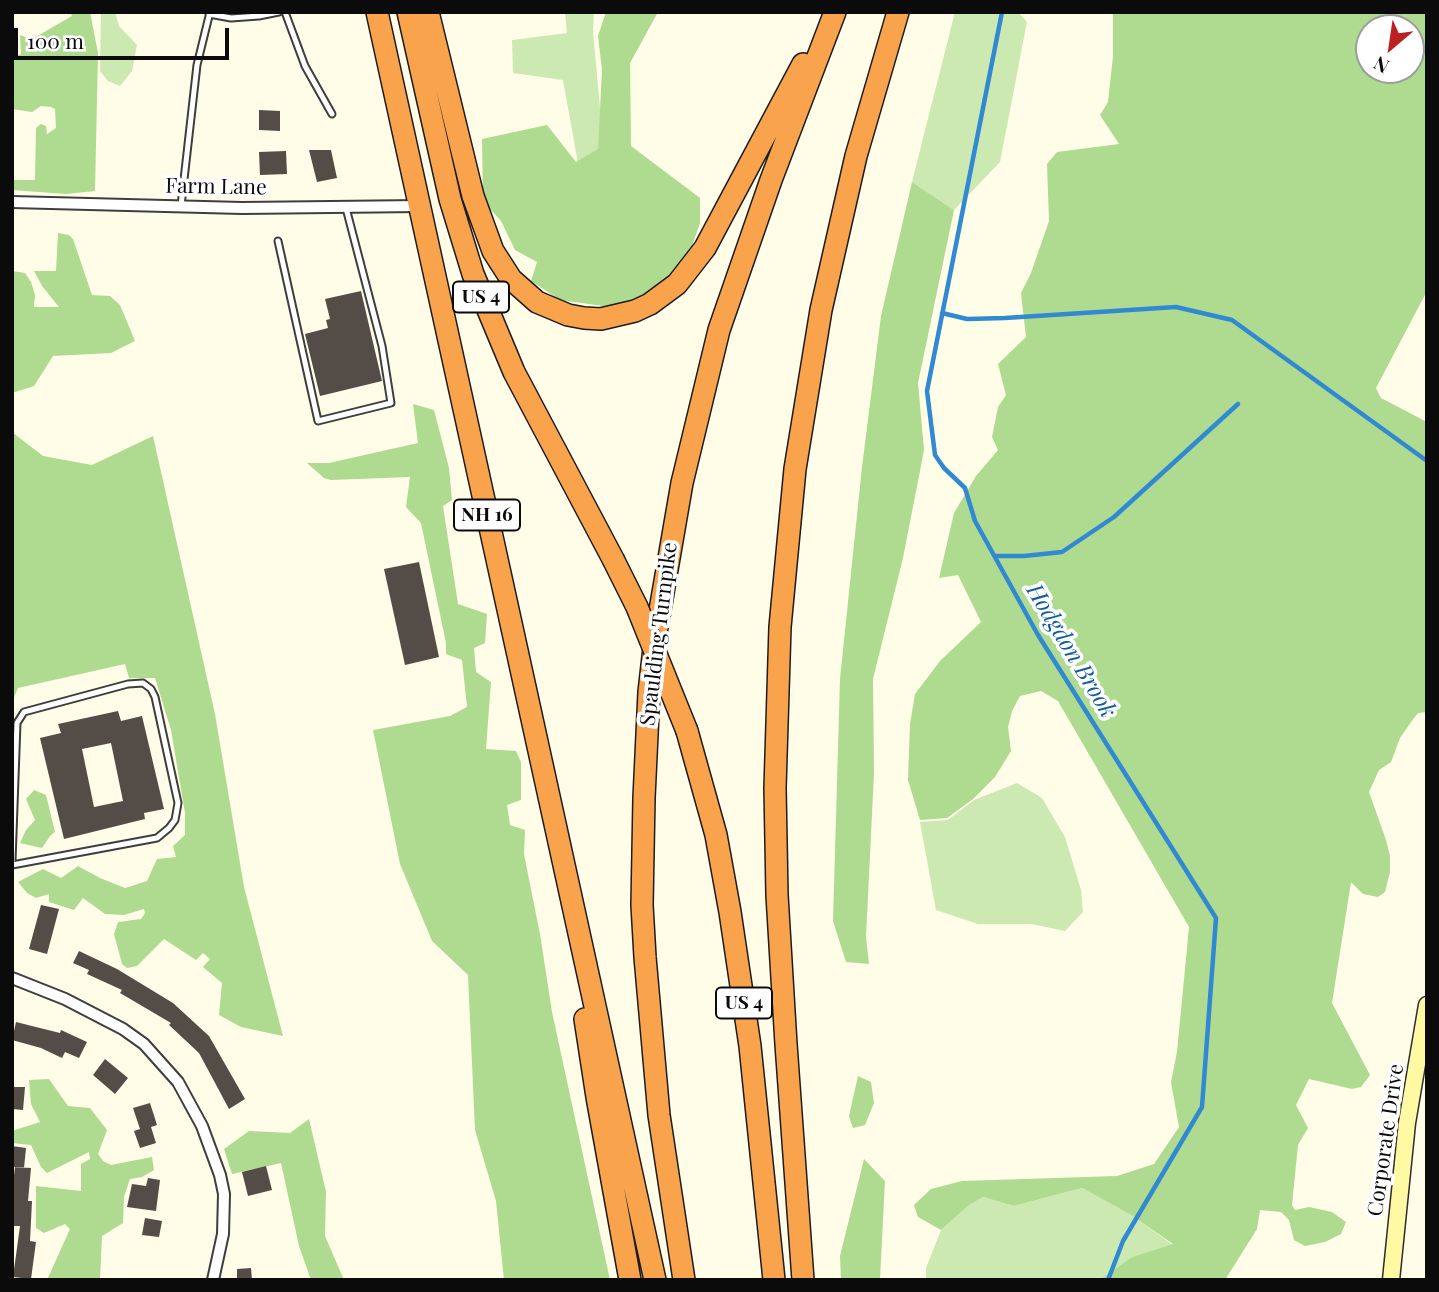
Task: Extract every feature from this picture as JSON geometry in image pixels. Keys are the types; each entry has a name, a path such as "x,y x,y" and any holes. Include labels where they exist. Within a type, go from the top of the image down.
{"highway":[{"name":"NH 16","path":"377,12 655,1280"},
{"name":"US 4","path":"408,12 450,199 472,274 514,372 642,619 687,731 710,808 726,887 750,1046 774,1280"},
{"path":"428,12 473,196 486,234 501,265 523,292 552,310 576,317 601,319 618,316 650,304 677,284 696,262 830,12"},
{"name":"Spaulding Turnpike","path":"684,1280 659,1115 642,905 649,692 655,639 684,470 719,330 766,192 835,12"},
{"path":"803,1280 777,881 775,788 780,627 795,469 821,310 856,156 898,12"},
{"path":"555,823 597,1097 630,1280"}],"street":[{"name":"Farm Lane","path":"12,202 346,208 420,206"},
{"path":"12,978 65,999 123,1029 144,1044 178,1082 202,1126 224,1194 223,1234 214,1280"},
{"name":"Corporate Drive","path":"1391,1280 1407,1123 1427,1005"}],"lane":[{"path":"181,206 197,65 210,13 231,18 279,12"},
{"path":"285,12 305,66 332,114"},
{"path":"278,241 318,421 391,403 382,346 346,208"},
{"path":"143,683 151,689 178,803 175,820 169,828 157,838 12,863 17,723 24,712 128,684 143,683"}],"green space":[{"path":"70,12 90,12 98,53 95,191 66,194 12,190 12,180 35,180 36,128 41,124 46,126 47,134 56,128 55,109 51,107 41,106 32,112 12,109 12,58 21,54 20,35 32,39 72,16"},
{"path":"101,12 115,12 119,26 137,45 132,71 120,86 108,81 100,71"},
{"path":"565,12 594,12 593,32 605,161 597,269 563,80 513,73 512,40 567,33"},
{"path":"606,12 658,12 630,63 631,146 700,198 700,223 691,249 676,273 660,288 610,307 560,300 531,281 537,262 515,250 501,221 483,201 482,139 547,125 576,162 598,149 602,70 598,36"},
{"path":"955,12 1018,12 1027,22 1000,162 954,210 912,182"},
{"path":"1113,12 1427,12 1427,291 1376,388 1381,398 1427,422 1427,712 1418,713 1411,722 1400,738 1391,762 1379,770 1369,792 1386,840 1390,872 1385,892 1378,897 1363,894 1351,882 1332,1003 1370,1075 1361,1087 1352,1089 1309,1079 1296,1105 1308,1128 1298,1145 1292,1205 1295,1210 1309,1207 1332,1212 1346,1222 1341,1234 1325,1242 1305,1246 1294,1240 1289,1220 1281,1212 1260,1210 1257,1229 1225,1280 1099,1280 1132,1257 1173,1244 1131,1215 1082,1188 1014,1206 983,1197 968,1206 941,1230 918,1217 914,1205 931,1189 962,1181 1117,1176 1154,1164 1179,1127 1171,1082 1177,1052 1189,927 1058,701 1041,691 1020,696 1008,727 1011,751 995,777 973,799 947,818 920,820 908,780 910,724 915,694 940,661 981,622 958,575 939,578 954,513 976,476 998,450 992,437 998,407 1006,395 998,364 1026,337 1021,293 1049,221 1047,164 1057,152 1119,144 1100,115 1108,102 1113,56"},
{"path":"912,182 954,210 918,383 924,450 903,558 873,679 874,773 866,937 869,964 846,962 833,921 840,679 881,316"},
{"path":"58,233 69,235 73,239 92,295 110,296 120,305 135,341 111,353 53,356 34,386 12,393 12,271 25,273 31,282 35,295 34,307 59,307 34,271 56,271"},
{"path":"413,404 434,410 449,468 452,500 443,506 458,604 487,614 485,643 474,648 476,672 491,682 486,749 516,751 521,762 521,800 507,805 510,825 525,830 524,854 552,1012 610,1280 504,1280 496,1201 475,1130 468,975 432,941 400,864 373,730 450,716 467,707 462,660 446,654 421,523 406,507 410,477 331,480 324,478 307,463 329,463 418,443"},
{"path":"12,432 43,456 92,465 153,436 215,714 244,887 283,1036 241,1027 219,1015 222,983 203,967 210,959 203,953 196,960 164,939 137,966 127,968 122,964 114,934 118,922 141,919 145,913 144,909 124,915 105,914 83,898 74,910 49,902 49,894 36,898 27,893 18,882 43,869 61,878 78,866 125,888 147,881 157,859 176,857 173,846 185,835 185,813 171,730 155,678 129,678 125,664 18,688 12,702"},
{"path":"1017,783 1042,798 1065,837 1081,890 1083,912 1065,931 1031,924 978,924 936,910 920,822 948,820 974,800"},
{"path":"34,790 46,795 55,832 42,848 20,843 35,820 26,799"},
{"path":"858,1076 871,1082 874,1103 865,1125 853,1128 849,1116"},
{"path":"49,1079 68,1106 90,1108 107,1130 98,1154 103,1161 111,1165 152,1157 154,1170 142,1177 130,1179 124,1197 123,1223 102,1236 100,1280 47,1280 70,1229 65,1224 44,1233 36,1228 36,1186 81,1191 81,1164 90,1159 89,1152 47,1173 41,1167 31,1145 12,1143 12,1131 40,1122 31,1104 29,1080"},
{"path":"309,1119 326,1192 325,1236 344,1280 311,1280 299,1246 281,1163 232,1174 224,1149 249,1131 290,1133"},
{"path":"864,1159 885,1181 880,1280 841,1280 840,1256"},
{"path":"1082,1188 1131,1215 1173,1245 1132,1257 1099,1280 926,1280 926,1268 941,1230 968,1206 983,1197 1014,1206"}],"building":[{"path":"259,110 280,111 280,131 259,130"},
{"path":"309,150 331,150 337,178 317,182"},
{"path":"286,151 287,174 260,175 259,152"},
{"path":"361,291 382,381 320,396 305,334 328,328 326,320 330,319 325,299"},
{"path":"419,562 439,657 405,665 384,569"},
{"path":"118,711 121,721 142,716 164,809 144,813 145,819 64,839 40,738 61,733 58,724","holes":["111,743 123,801 94,807 82,749"]},
{"path":"41,905 59,909 47,954 29,949"},
{"path":"79,951 117,969 173,1003 209,1036 245,1099 229,1109 199,1053 169,1025 171,1023 120,993 122,990 87,974 89,970 73,963"},
{"path":"16,1022 60,1033 61,1030 87,1042 79,1058 65,1052 62,1058 41,1048 12,1040"},
{"path":"105,1059 128,1078 115,1094 93,1075"},
{"path":"12,1087 25,1087 23,1110 12,1109"},
{"path":"150,1103 157,1125 151,1127 156,1143 140,1148 134,1131 140,1129 133,1108"},
{"path":"12,1146 26,1148 24,1168 12,1167"},
{"path":"266,1166 272,1190 248,1196 242,1172"},
{"path":"15,1167 31,1168 28,1201 32,1201 30,1241 36,1242 31,1279 13,1277 20,1226 12,1226"},
{"path":"148,1178 160,1180 156,1211 127,1207 132,1184 146,1186"},
{"path":"145,1218 162,1221 159,1237 142,1235"},
{"path":"251,1268 252,1280 237,1280 237,1269"}],"waterway":[{"name":"Hodgdon Brook","path":"1002,12 927,391 935,455 965,488 975,521 1038,635 1216,918 1202,1107 1123,1241 1108,1280"},
{"path":"942,313 967,319 1176,307 1232,320 1427,461"},
{"path":"995,556 1062,552 1114,517 1238,404"}]}
